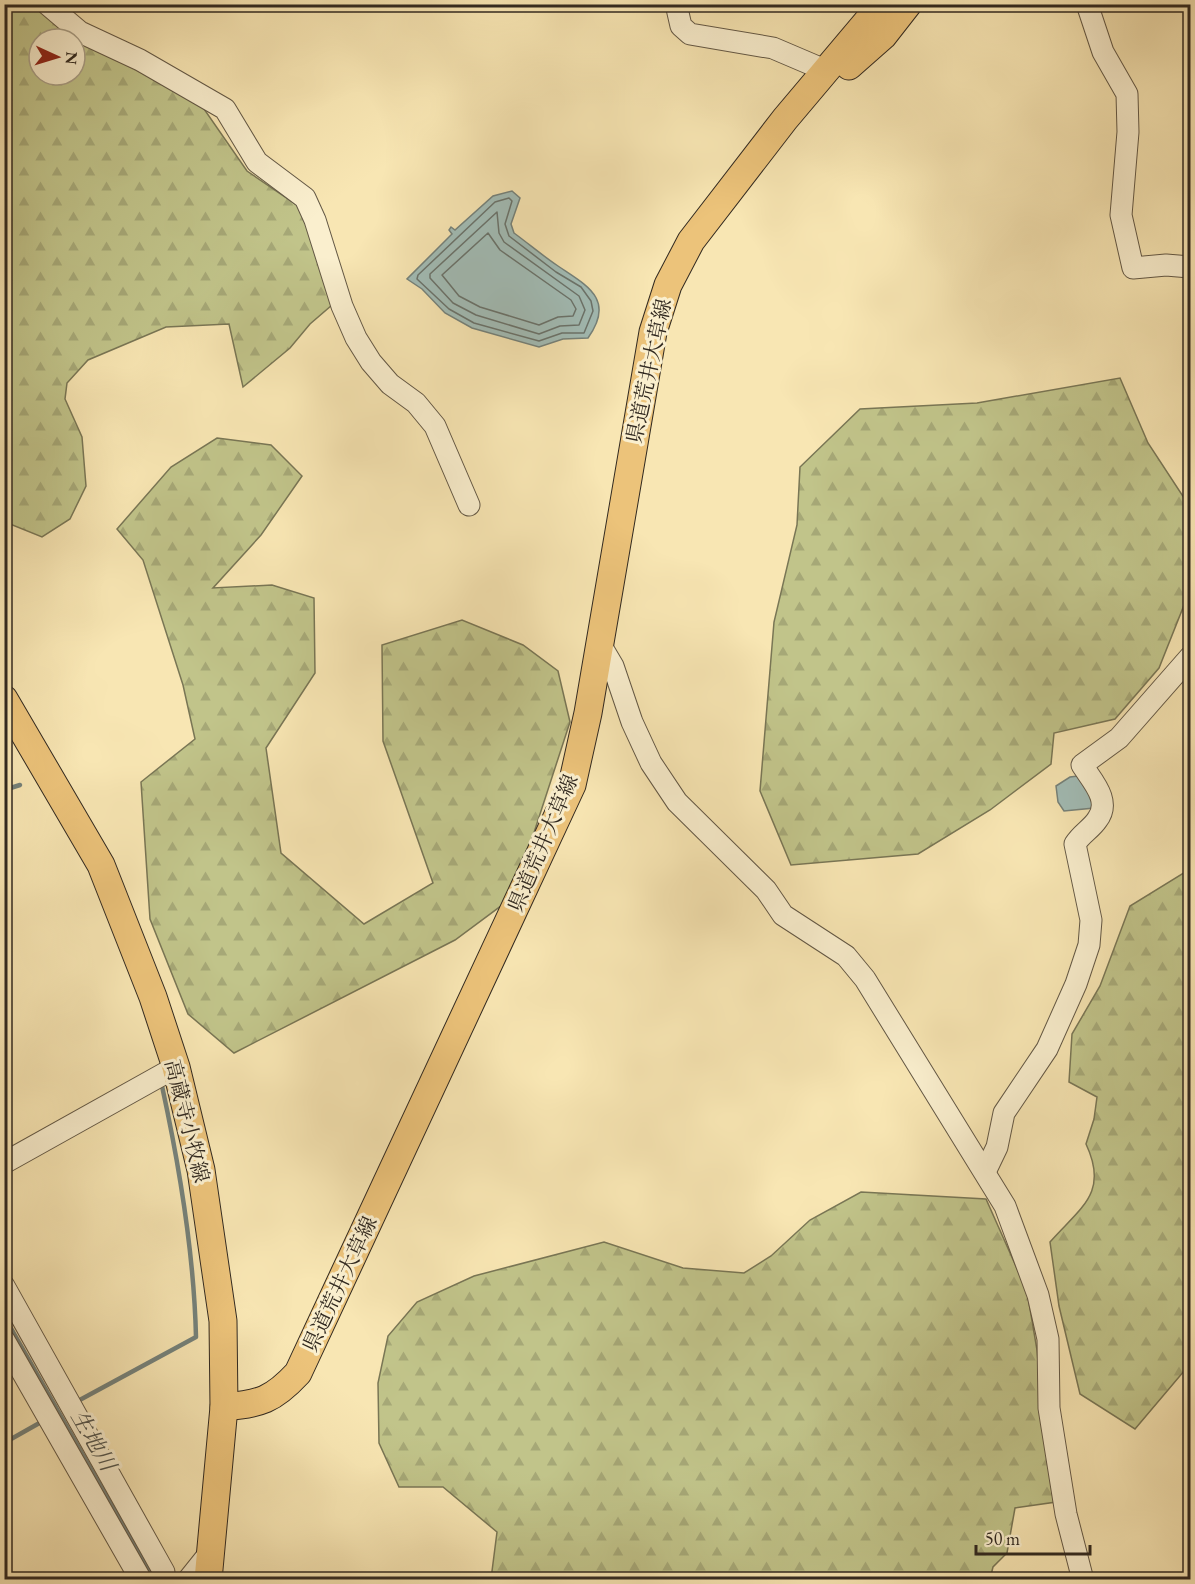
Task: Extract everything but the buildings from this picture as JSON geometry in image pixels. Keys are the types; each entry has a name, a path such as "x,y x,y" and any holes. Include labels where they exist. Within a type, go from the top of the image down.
{"main road":[{"name":"県道荒井大草線","path":"224,1407 256,1404 280,1392 298,1373 572,785 588,713 651,342 668,285 691,241 785,119 882,4"},
{"name":"県道荒井大草線","path":"785,119 883,36 908,4"},
{"name":"高蔵寺小牧線","path":"4,699 101,865 153,997 176,1067 201,1170 223,1321 224,1407 208,1580"}],"street":[{"path":"47,4 81,32 150,65 225,109 257,162 305,198 315,220 342,306 356,338 371,362 390,384 416,403 435,426 469,505"},
{"path":"676,4 681,26 690,34 773,48 827,71"},
{"path":"1087,4 1103,52 1127,94 1128,132 1121,215 1132,268 1166,265 1191,267"},
{"path":"600,644 613,666 632,722 651,763 677,802 766,890 783,915 846,956 865,979 1005,1206 1038,1295 1047,1339 1049,1408 1064,1502 1077,1565 1083,1580"},
{"path":"985,1172 997,1147 1004,1113 1047,1048 1076,984 1089,945 1091,920 1075,844 1098,819 1103,806 1102,797 1082,765 1119,738 1191,657"},
{"path":"4,1163 176,1067"},
{"path":"4,1286 140,1525 164,1572"},
{"path":"4,1340 141,1580"},
{"path":"117,1537 140,1525"},
{"path":"188,1580 212,1550"}],"green space":[{"path":"16,5 35,5 50,18 66,27 27,27 27,87 87,87 87,38 202,106 247,171 301,208 332,305 310,324 290,348 243,387 229,324 166,327 88,360 67,383 65,399 82,437 86,486 70,519 42,537 5,522 4,21"},
{"path":"1120,378 1148,443 1190,507 1190,590 1159,668 1115,719 1054,733 1051,764 990,810 918,854 791,865 760,791 774,622 797,525 800,467 860,409 977,403"},
{"path":"217,438 271,445 302,476 261,535 213,588 272,585 314,598 315,673 266,748 281,853 364,924 433,883 383,741 382,645 462,620 523,645 558,671 570,722 513,897 455,940 234,1053 188,1014 150,919 141,782 195,739 183,685 143,560 117,529 171,467"},
{"path":"1190,869 1190,1364 1135,1429 1080,1394 1059,1306 1050,1242 1081,1209 1093,1187 1092,1161 1086,1144 1094,1119 1097,1097 1069,1082 1072,1034 1100,986 1130,906"},
{"path":"861,1192 986,1199 1027,1291 1037,1350 1045,1444 1056,1502 1015,1508 1007,1553 993,1567 990,1579 491,1579 497,1532 443,1487 399,1487 379,1443 378,1383 388,1336 417,1302 474,1276 604,1242 683,1268 744,1273 771,1256 810,1220"}],"water":[{"path":"512,191 520,198 511,224 514,233 594,294 599,313 588,338 563,339 539,347 472,328 445,313 422,289 407,279 452,234 449,230 451,227 455,230 493,196"},
{"path":"1070,777 1084,778 1094,808 1064,811 1058,802 1056,786"}],"waterway":[{"path":"4,790 20,785"},
{"path":"76,1402 196,1337 185,1211 162,1086"},
{"name":"生地川","path":"4,1316 154,1580"},
{"path":"4,1443 43,1421"}]}
